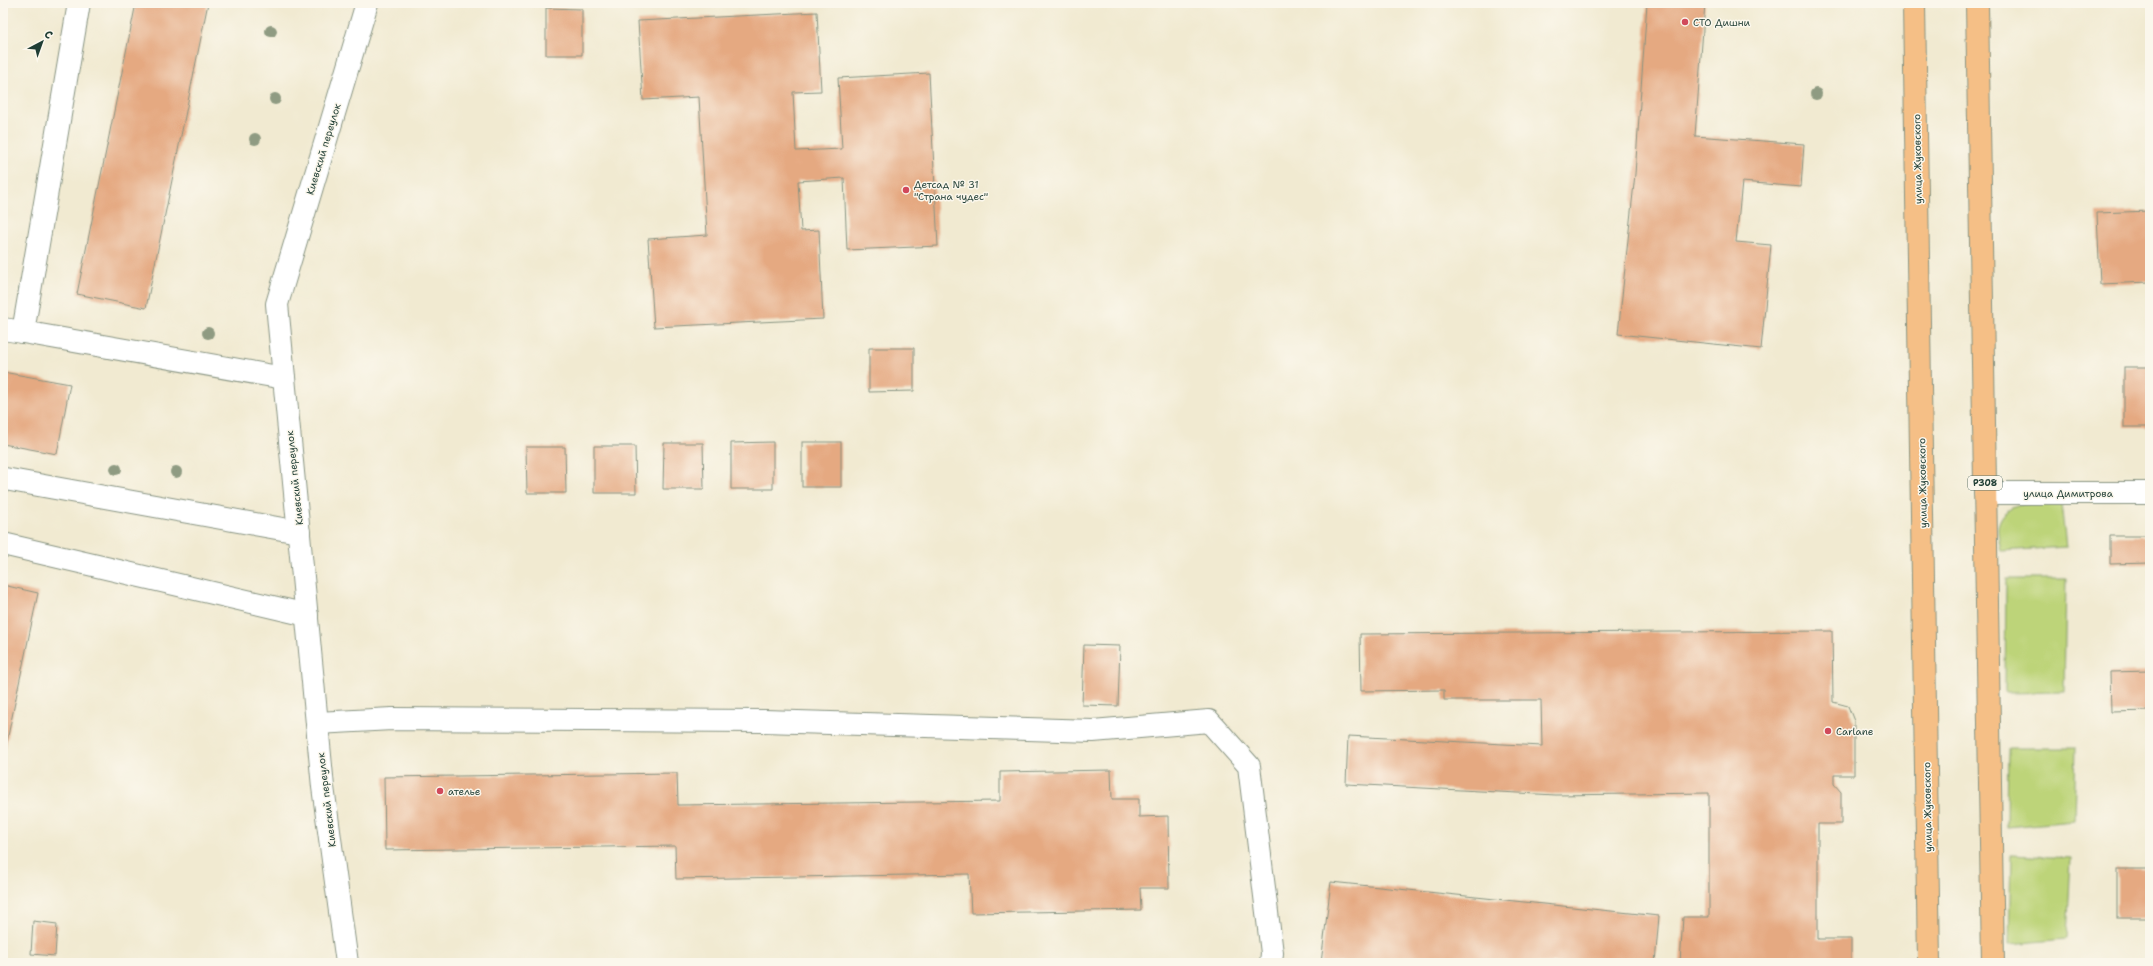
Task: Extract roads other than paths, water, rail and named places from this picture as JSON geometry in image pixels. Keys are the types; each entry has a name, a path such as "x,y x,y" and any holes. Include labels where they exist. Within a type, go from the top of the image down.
{"main road":[{"name":"улица Жуковского","path":"1914,3 1929,963"},
{"name":"P308","path":"1977,3 1993,963"}],"street":[{"path":"79,3 13,331 284,378"},
{"name":"Киевский переулок","path":"347,963 323,787 277,304 367,3"},
{"path":"5,479 299,532"},
{"name":"улица Димитрова","path":"1985,493 2150,492"},
{"path":"3,544 307,615"},
{"path":"317,723 392,719 764,721 1093,731 1209,721 1249,766 1272,953 1271,963"}],"place":[{"name":"СТО Дишни","path":"1685,22"},
{"name":"Детсад № 31 \"Страна чудес\"","path":"906,190"},
{"name":"Carlane","path":"1828,731"},
{"name":"ателье","path":"440,791"}]}
